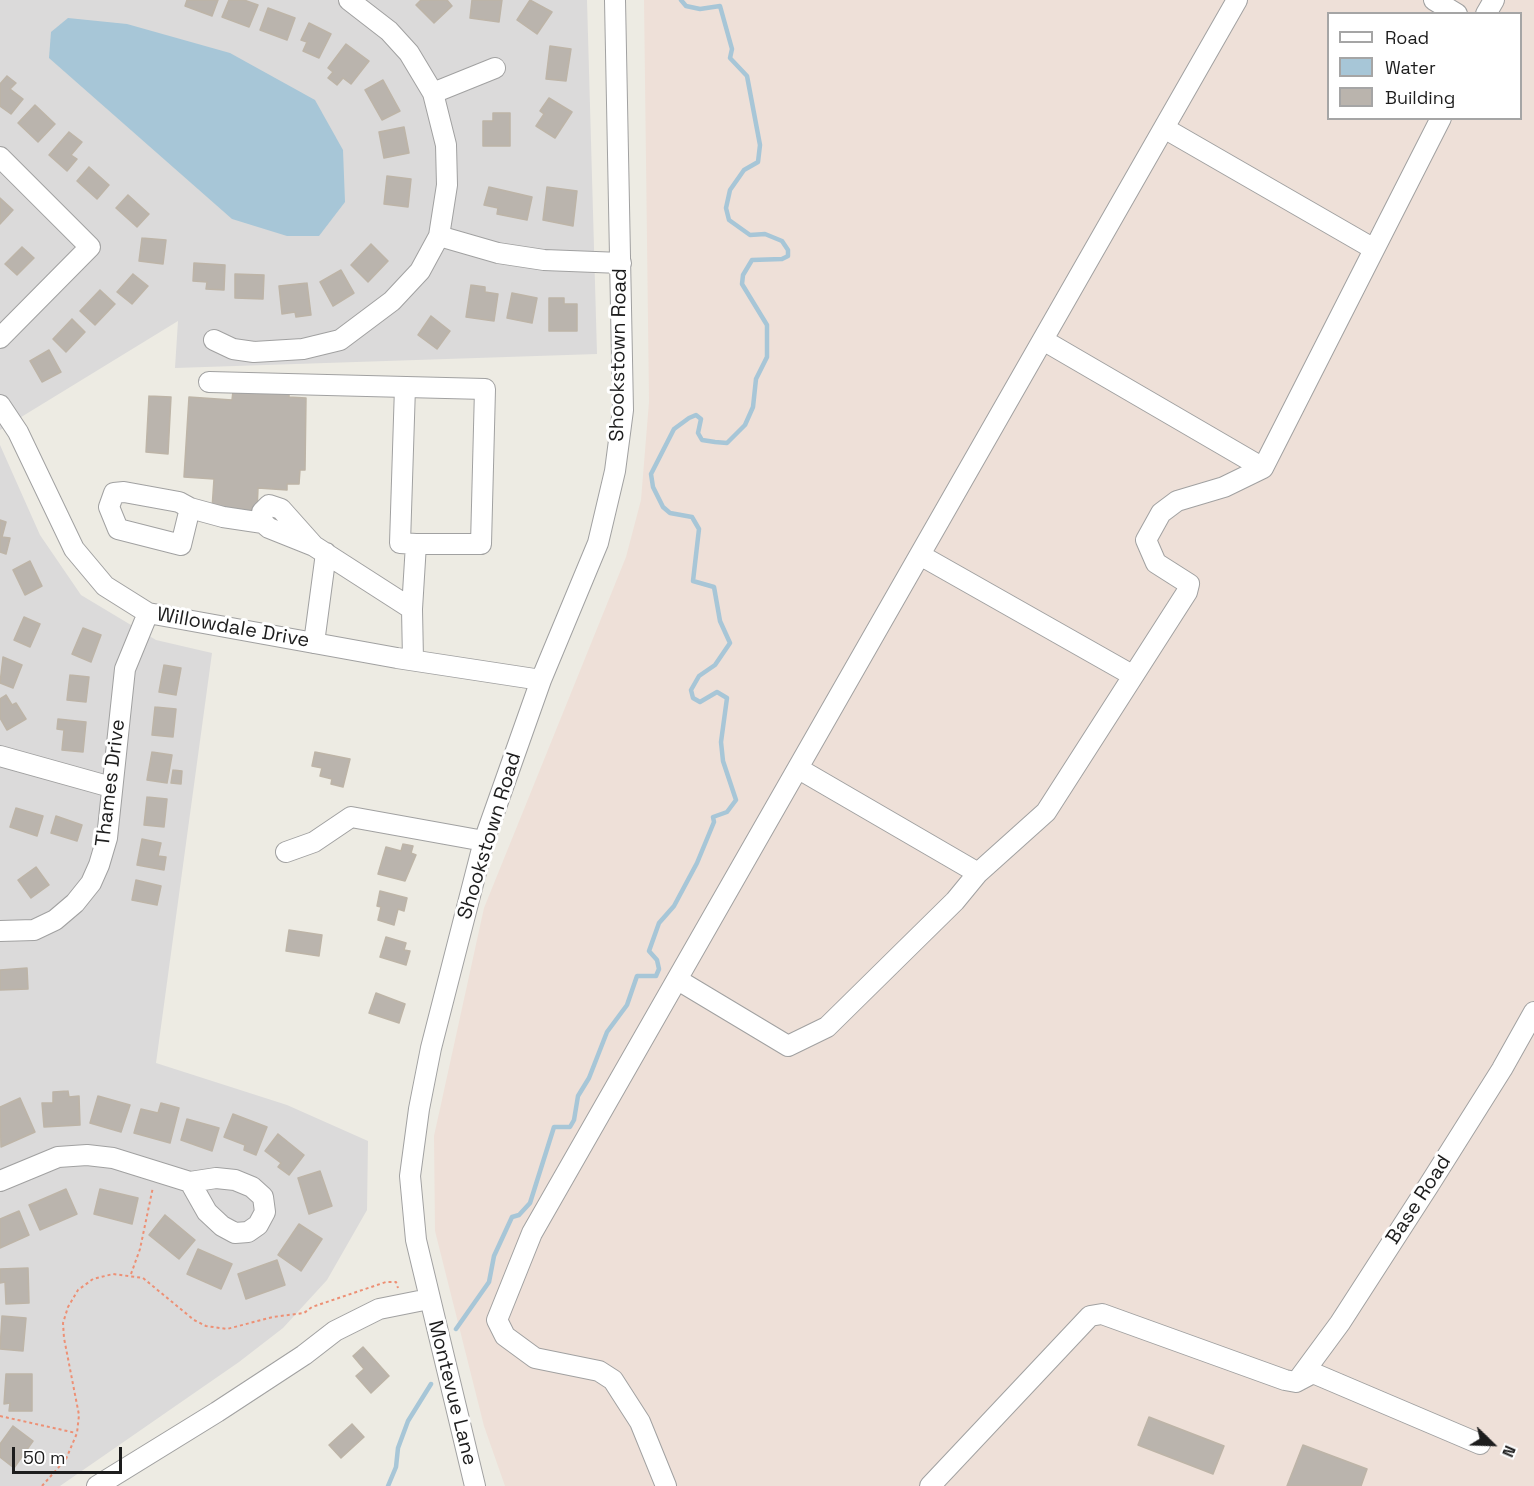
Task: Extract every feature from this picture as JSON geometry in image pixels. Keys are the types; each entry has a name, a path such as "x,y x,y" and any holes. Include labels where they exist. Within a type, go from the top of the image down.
{"street":[{"path":"214,340 233,349 254,352 303,350 340,340 392,301 420,271 439,236 447,185 446,144 433,93 409,53 367,12 349,0"},
{"name":"Shookstown Road","path":"429,1299 416,1239 411,1165 431,1048 484,841 541,680 598,543 615,471 623,410 615,0"},
{"path":"666,1486 640,1422 613,1380 599,1371 535,1358 506,1336 497,1320 532,1233 1237,0"},
{"path":"1434,0 1454,12"},
{"path":"433,93 495,68"},
{"path":"678,980 788,1046 827,1026 955,901 978,873 1046,812 1186,592 1189,584 1156,563 1146,540 1161,513 1177,501 1224,487 1263,468 1440,120"},
{"path":"1164,128 1374,249"},
{"path":"0,157 90,247 0,338"},
{"path":"439,236 498,253 544,260 621,263"},
{"path":"1043,340 1263,468"},
{"path":"208,382 485,389 481,544 400,543 405,387"},
{"name":"Willowdale Drive","path":"0,405 18,432 74,549 105,586 148,613 412,660 541,680"},
{"path":"190,508 223,517 262,523 262,512 269,506 275,506 296,523 320,550 412,609"},
{"path":"412,660 416,544"},
{"path":"314,643 320,550"},
{"path":"920,555 1132,675"},
{"name":"Thames Drive","path":"0,931 34,930 55,920 75,903 91,883 107,838 125,669 148,613"},
{"path":"0,756 111,787"},
{"path":"799,769 978,873"},
{"path":"286,852 314,842 351,817 484,841"},
{"name":"Base Road","path":"1296,1382 1340,1323 1423,1195 1502,1069 1534,1012"},
{"path":"0,1181 58,1157 87,1155 113,1158 190,1182"},
{"path":"97,1486 217,1412 304,1355 335,1331 379,1309 429,1299"},
{"name":"Montevue Lane","path":"429,1299 475,1486"},
{"path":"930,1486 1090,1316 1102,1314 1285,1380 1296,1382 1313,1373 1480,1444"}],"path":[{"path":"131,1275 153,1194 151,1170"},
{"path":"42,1486 66,1459 77,1433 79,1415 77,1398 63,1323 68,1307 78,1290 93,1279 113,1274 131,1275 157,1287 194,1320 206,1326 227,1329 273,1317 304,1313 312,1307 386,1282 396,1282 404,1304"},
{"path":"0,1416 77,1433"}],"shaded area":[{"path":"0,0 587,0 597,354 175,368 178,321 0,430"},
{"path":"644,0 1534,0 1534,1486 505,1486 484,1426 435,1231 434,1136 484,908 626,557 641,500 649,402"},
{"path":"0,445 40,535 81,595 156,640 212,653 156,1063 287,1105 368,1141 367,1210 327,1280 283,1328 239,1362 60,1486 0,1486"}],"water":[{"path":"68,18 127,24 230,53 315,100 343,150 345,202 319,236 287,236 232,219 49,58 51,32"}],"building":[{"path":"187,0 218,0 212,16 185,6"},
{"path":"229,0 244,0 258,5 249,27 222,17"},
{"path":"421,0 447,0 452,6 434,23 416,5"},
{"path":"472,0 502,0 499,22 470,18"},
{"path":"530,0 552,12 537,34 517,20"},
{"path":"268,8 295,18 287,40 260,30"},
{"path":"309,23 331,34 319,58 303,51 307,42 301,40"},
{"path":"346,44 369,61 351,84 343,78 337,85 328,78 333,72 328,68"},
{"path":"550,46 571,49 566,81 546,79"},
{"path":"7,76 16,83 10,89 23,99 11,114 0,106 0,84"},
{"path":"383,80 400,111 382,120 365,90"},
{"path":"549,98 572,112 555,138 536,126 544,114 540,111"},
{"path":"35,105 55,124 38,142 18,123"},
{"path":"493,113 510,113 510,146 483,146 483,121 493,121"},
{"path":"404,127 409,153 384,158 379,132"},
{"path":"69,132 82,142 71,155 77,159 67,171 49,155"},
{"path":"89,167 109,185 97,199 77,181"},
{"path":"387,176 411,179 408,207 384,204"},
{"path":"489,187 532,197 527,220 497,214 498,208 484,205"},
{"path":"547,187 577,191 573,226 543,220"},
{"path":"128,195 149,214 137,227 116,208"},
{"path":"0,198 13,210 0,224"},
{"path":"142,238 166,240 163,264 139,261"},
{"path":"371,244 388,261 368,282 351,265"},
{"path":"22,247 34,258 17,275 5,264"},
{"path":"194,263 225,265 224,290 206,289 207,282 193,281"},
{"path":"341,270 354,293 333,306 320,282"},
{"path":"133,274 148,286 132,304 117,292"},
{"path":"235,274 264,275 263,299 235,298"},
{"path":"307,283 311,315 296,317 295,312 282,314 279,286"},
{"path":"471,285 485,287 485,292 498,294 494,321 466,317"},
{"path":"100,290 115,304 95,325 80,311"},
{"path":"512,293 537,298 532,323 507,318"},
{"path":"549,298 564,298 564,304 577,304 577,331 549,331"},
{"path":"431,316 450,331 437,349 418,335"},
{"path":"72,319 85,332 66,352 53,339"},
{"path":"49,350 61,372 42,382 30,361"},
{"path":"233,391 289,394 289,397 306,398 305,470 300,470 299,484 287,484 287,490 258,488 257,512 212,509 214,479 184,477 189,397 232,400"},
{"path":"149,396 171,397 168,454 146,452"},
{"path":"0,520 6,522 2,537 10,538 6,554 0,552"},
{"path":"30,561 42,586 25,595 13,570"},
{"path":"24,617 40,624 30,647 14,640"},
{"path":"83,628 101,635 91,662 72,654"},
{"path":"3,657 22,665 13,688 0,683"},
{"path":"164,665 181,668 176,695 159,692"},
{"path":"70,675 89,677 86,702 67,700"},
{"path":"6,695 12,705 16,703 26,719 7,730 0,718 0,699"},
{"path":"155,707 176,709 173,737 152,735"},
{"path":"58,719 86,722 83,752 62,750 64,730 57,729"},
{"path":"152,752 172,755 167,783 147,780"},
{"path":"315,752 350,759 343,787 331,784 332,779 320,776 322,768 312,766"},
{"path":"173,770 182,771 181,784 171,783"},
{"path":"147,797 167,799 164,827 144,825"},
{"path":"16,808 43,816 37,836 10,827"},
{"path":"56,816 82,825 77,841 51,833"},
{"path":"142,839 161,843 158,856 166,857 164,870 137,865"},
{"path":"403,844 413,846 411,853 416,855 405,881 378,874 386,847 401,851"},
{"path":"36,867 49,885 31,898 18,880"},
{"path":"136,880 161,886 157,905 132,900"},
{"path":"380,891 407,898 404,911 398,909 394,925 378,920 381,907 377,906"},
{"path":"289,930 322,935 319,956 286,951"},
{"path":"386,937 406,943 404,950 410,951 406,965 380,957"},
{"path":"27,968 28,989 0,990 0,970"},
{"path":"376,993 405,1004 399,1023 369,1013"},
{"path":"68,1091 69,1097 79,1096 80,1125 44,1127 42,1103 53,1103 53,1092"},
{"path":"98,1096 130,1105 121,1132 90,1123"},
{"path":"20,1098 35,1132 1,1147 0,1107"},
{"path":"161,1103 179,1108 170,1143 134,1133 141,1109 158,1113"},
{"path":"233,1114 267,1127 256,1155 244,1150 245,1145 224,1137"},
{"path":"187,1119 219,1128 212,1151 181,1140"},
{"path":"278,1134 304,1155 289,1175 278,1167 281,1163 265,1151"},
{"path":"320,1171 332,1206 309,1214 298,1178"},
{"path":"66,1189 77,1214 40,1230 29,1205"},
{"path":"100,1189 138,1198 132,1224 94,1214"},
{"path":"19,1211 29,1235 0,1248 0,1219"},
{"path":"165,1215 195,1240 179,1259 149,1235"},
{"path":"299,1224 322,1239 301,1271 278,1255"},
{"path":"198,1249 232,1264 221,1289 187,1274"},
{"path":"277,1260 285,1285 246,1299 238,1274"},
{"path":"28,1268 29,1303 6,1304 5,1282 0,1283 0,1269"},
{"path":"2,1316 26,1318 23,1351 0,1349"},
{"path":"363,1347 389,1376 371,1393 356,1376 364,1369 353,1356"},
{"path":"6,1374 32,1374 32,1411 9,1411 10,1403 4,1404"},
{"path":"1149,1417 1224,1446 1213,1474 1138,1445"},
{"path":"352,1424 364,1437 341,1458 329,1445"},
{"path":"13,1426 33,1441 14,1468 0,1457 0,1444"},
{"path":"1303,1445 1367,1469 1361,1486 1287,1486"}],"waterway":[{"path":"456,1329 489,1282 494,1256 512,1217 519,1215 530,1203 554,1127 570,1127 574,1120 578,1096 589,1078 607,1032 627,1005 637,976 656,976 659,969 657,960 649,951 659,923 674,906 697,863 714,822 713,817 727,812 736,800 723,761 721,742 727,698 717,692 700,702 693,698 691,690 699,676 715,665 730,643 720,621 714,587 693,581 699,529 692,517 670,513 663,507 653,487 651,474 674,429 689,418 696,415 701,419 698,433 702,440 715,442 727,443 745,425 753,407 756,379 767,357 767,325 742,284 743,275 752,260 782,259 788,256 788,250 782,241 765,234 750,235 729,220 726,208 730,190 744,170 758,162 760,145 747,76 730,58 732,49 720,6 700,9 686,6 681,0"},
{"path":"388,1486 396,1467 398,1448 408,1421 431,1384"}]}
